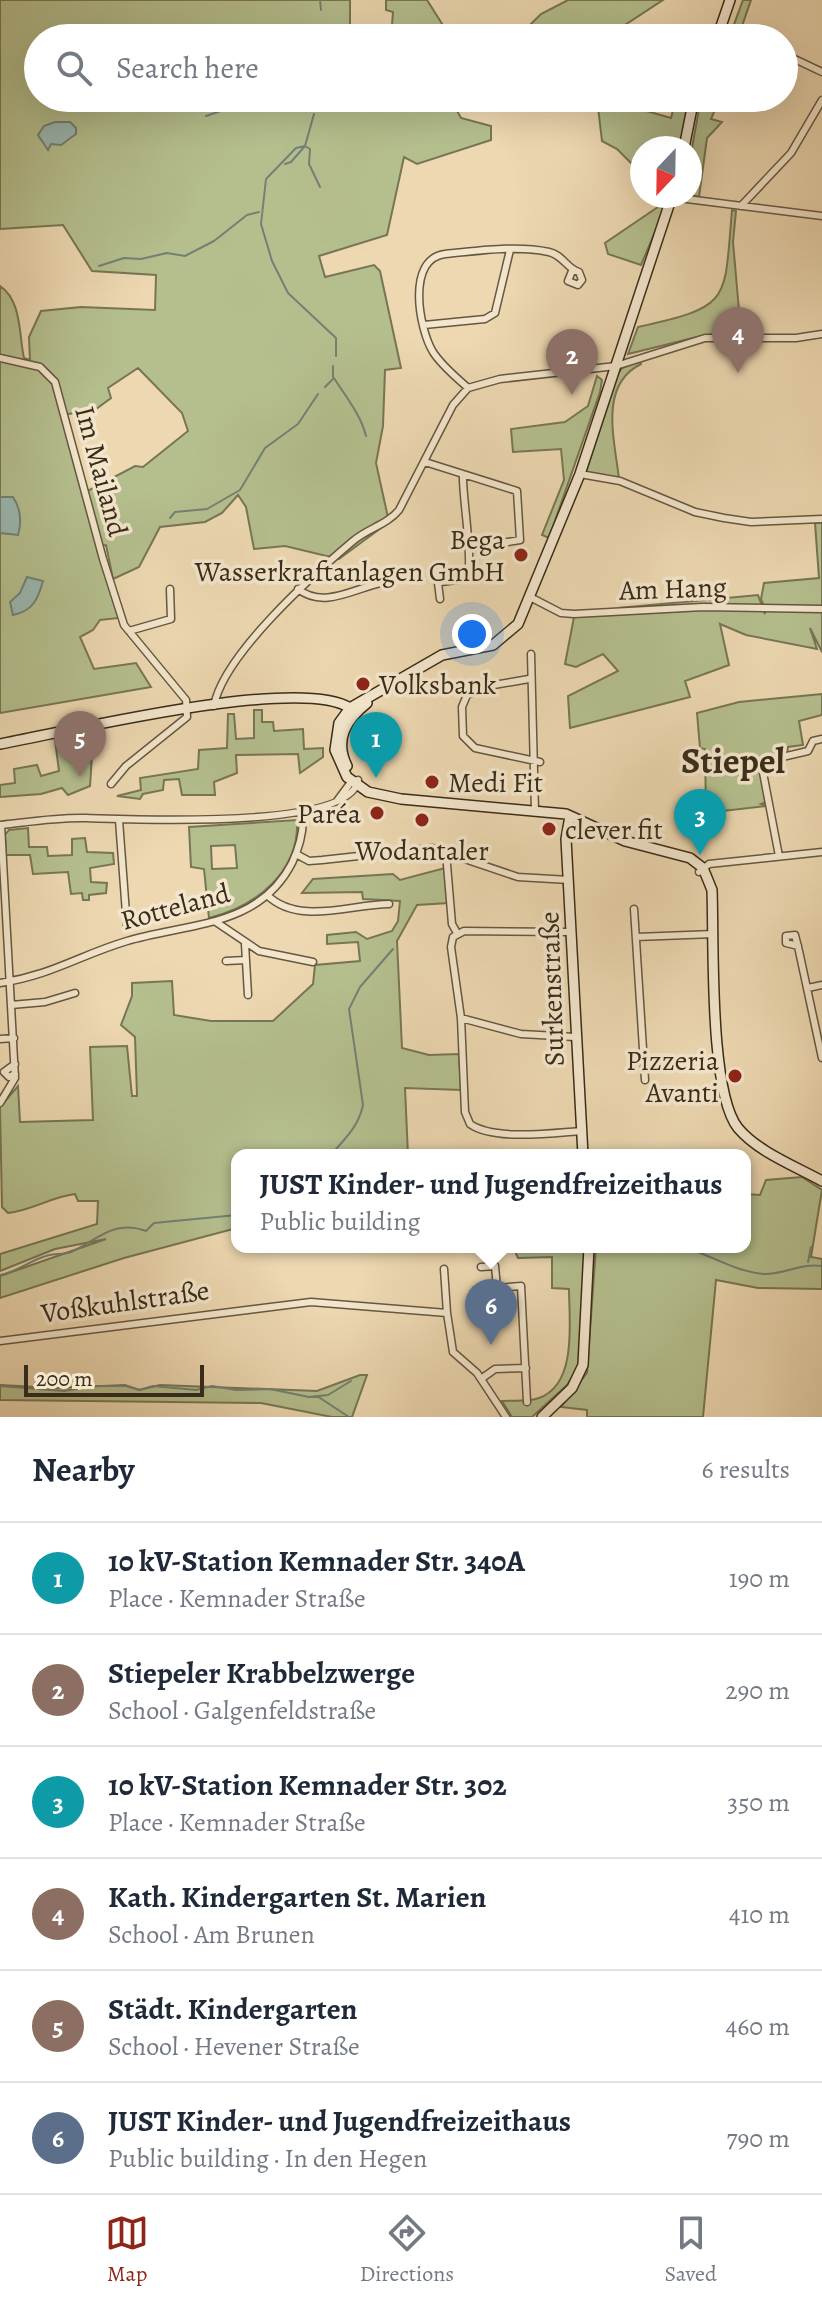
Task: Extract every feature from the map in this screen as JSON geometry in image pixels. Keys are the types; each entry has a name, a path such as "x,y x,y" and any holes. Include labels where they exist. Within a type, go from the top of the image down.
{"main road":[{"path":"722,24 730,0"},
{"path":"686,136 691,112"},
{"path":"667,208 580,474 513,631 498,643 442,655 349,713 335,736 340,759 355,783 422,800 535,811 569,818 636,847 683,854 701,870 710,881 719,1070 726,1106 748,1138 822,1181"},
{"path":"0,744 188,709 288,697 325,701 349,713"},
{"name":"Surkenstraße","path":"569,818 575,1037 582,1149"},
{"path":"542,1417 572,1388 583,1365 589,1253"}],"street":[{"path":"798,60 820,70 822,60"},
{"path":"741,206 798,144 822,100"},
{"path":"702,201 822,216"},
{"path":"468,388 432,351 424,325 420,283 422,271 432,257 510,250 558,255 572,271"},
{"path":"424,325 485,319 495,313 510,250"},
{"path":"214,706 217,692 241,654 298,589 353,541 395,515 453,405 468,388 500,379 616,366 705,338 796,338 822,334"},
{"name":"Im Mailand","path":"0,358 40,367 55,382 103,559 129,631 186,700 188,709"},
{"path":"425,462 463,476 515,488 519,503 520,540 470,548"},
{"path":"580,474 620,481 695,512 724,518 751,522 822,519"},
{"path":"440,599 438,583 467,576 470,548 463,476"},
{"path":"298,589 311,597 329,598 385,582"},
{"path":"129,631 171,619 170,589"},
{"name":"Am Hang","path":"530,597 561,613 574,614 703,607 822,609"},
{"path":"531,654 529,679 536,761 535,811"},
{"path":"529,679 474,689 464,700 462,726 470,745 536,761"},
{"path":"111,784 132,760 187,717 188,709"},
{"path":"779,856 761,762 808,751 813,741 822,739"},
{"path":"0,1103 11,1090 15,1064 0,825 84,817 203,821 302,810 337,801 355,783"},
{"name":"Rotteland","path":"0,983 49,973 128,941 216,922 245,910 267,895 284,876 296,854 303,828 302,810"},
{"path":"119,820 127,927"},
{"path":"296,854 309,861 422,848 518,877 569,880"},
{"path":"701,870 709,864 822,852"},
{"path":"446,853 452,924 457,933"},
{"path":"115,896 125,895"},
{"path":"267,895 280,904 301,910 389,904"},
{"path":"634,909 641,1060 645,1080"},
{"path":"216,922 245,944 272,956 313,962"},
{"path":"457,933 571,932"},
{"path":"457,933 451,947 461,1018 465,1112 470,1124 483,1130 511,1133 581,1131"},
{"path":"636,937 714,934"},
{"path":"245,944 248,995"},
{"path":"798,946 821,1052"},
{"path":"226,961 246,960"},
{"path":"808,988 822,985"},
{"path":"238,987 247,986"},
{"path":"11,1005 45,1002 75,993"},
{"path":"461,1018 521,1034 575,1037"},
{"path":"0,1039 14,1038"},
{"path":"481,1267 495,1266 498,1307"},
{"path":"444,1269 453,1352 481,1379 506,1417"},
{"path":"497,1288 521,1286 527,1402"},
{"name":"Voßkuhlstraße","path":"0,1341 226,1309 311,1302 447,1313"},
{"path":"481,1379 495,1369 526,1368"}],"green space":[{"path":"0,0 350,0 350,24 24,24 24,112 458,112 461,118 491,126 491,140 417,164 404,157 387,235 319,256 325,277 374,265 380,271 401,368 385,370 383,426 376,463 389,522 339,559 285,546 254,549 246,507 238,495 222,513 205,522 160,527 139,567 113,579 106,545 98,546 119,618 100,620 93,630 80,637 94,669 136,663 151,687 0,713 0,286 16,309 24,358 30,360 29,337 41,311 81,307 155,310 156,275 92,271 63,225 0,229","holes":["138,368 182,413 188,431 143,467 135,466 82,494 63,415 96,409 111,398 108,388"]},
{"path":"386,0 427,0 442,24 392,24 393,12 386,10"},
{"path":"568,0 663,0 626,24 531,24 541,14"},
{"path":"743,0 751,0 743,24 734,24"},
{"path":"599,112 650,112 671,118 672,112 688,112 683,136 630,136 630,162 617,149 602,141"},
{"path":"698,112 714,112 711,119 722,122 707,138 702,175 702,136 694,136"},
{"path":"657,208 665,208 641,265 608,254 605,243"},
{"path":"732,210 736,211 733,242 741,333 697,337 628,354 638,327 691,313 717,296 727,265"},
{"path":"640,361 641,364 628,373 619,385 614,400 613,431 619,479 586,472 618,374 622,368"},
{"path":"597,376 602,380 600,392 549,538 542,535 564,480 561,449 513,452 511,429 565,422 588,406"},
{"path":"822,522 822,607 764,606 761,599 764,583 819,578 815,523"},
{"path":"758,595 762,606 619,610 619,608"},
{"path":"763,610 765,614 765,610 822,611 822,652 810,628 817,649 746,635 720,624 729,665 685,681 690,697 570,728 568,696 618,671 603,654 576,667 565,664 574,617"},
{"path":"822,694 822,715 799,721 803,745 788,747 787,754 757,758 766,802 761,804 767,806 706,813 705,749 700,748 697,713 739,702"},
{"path":"254,710 262,710 262,722 273,722 274,731 303,729 304,749 323,748 323,757 300,773 298,754 236,755 237,773 214,782 215,795 182,795 179,779 164,780 163,790 143,794 140,799 117,796 141,790 140,778 198,769 199,750 227,748 228,714 234,714 236,739 254,738"},
{"path":"102,730 92,755 90,786 68,795 62,788 41,794 0,797 0,785 15,783 14,769 37,765 41,776 59,771 55,740"},
{"path":"297,820 296,839 283,871 258,896 226,913 209,918 204,869 191,867 189,827","holes":["235,845 237,868 212,869 211,846"]},
{"path":"28,828 29,847 47,847 48,856 72,855 72,839 85,838 87,852 113,853 114,864 90,868 91,882 107,883 106,893 89,895 89,900 83,900 82,893 71,894 68,872 33,874 30,855 6,855 5,835 9,830"},
{"path":"445,868 448,903 417,905 397,941 402,1048 429,1055 459,1054 461,1090 405,1088 408,1149 231,1149 231,1230 124,1258 0,1298 0,1276 106,1239 55,1249 0,1271 0,1254 97,1224 98,1201 78,1201 75,1194 8,1213 2,1207 0,1107 18,1086 20,1122 93,1120 90,1047 127,1046 132,1096 137,1096 135,1037 121,1025 132,996 132,983 172,981 174,1015 211,1021 273,1021 313,984 315,965 360,961 358,942 327,944 327,935 356,932 367,939 392,931 398,921 400,901 363,899 362,892 302,893 313,879 393,874 400,880"},
{"path":"802,1177 822,1190 811,1257 822,1259 822,1289 758,1288 716,1280 703,1417 587,1417 587,1410 561,1407 587,1373 596,1253 751,1253 751,1194 760,1195 766,1180"},
{"path":"516,1253 585,1253 580,1365 567,1385 532,1417 512,1417 502,1401 539,1398 551,1391 560,1379 569,1350 569,1289 552,1288 552,1257 518,1258"},
{"path":"367,1375 352,1417 332,1417 261,1403 0,1400 0,1385 55,1388 125,1385 139,1390 160,1385 317,1391"}],"water":[{"path":"70,122 76,128 76,134 61,145 51,144 48,150 38,135 44,126"},
{"path":"0,497 13,497 16,502 20,515 18,535 0,533"},
{"path":"27,577 43,581 39,593 30,607 13,615 10,602 20,593"}],"waterway":[{"path":"320,0 321,10"},
{"path":"206,116 218,112"},
{"path":"314,114 305,146 296,148 266,179 261,224 272,261 288,293 336,338 336,356"},
{"path":"285,164 291,162 305,146 310,149 309,164 320,187"},
{"path":"99,266 124,258 141,259 167,253 185,256 214,241 247,215 259,212"},
{"path":"333,366 333,377"},
{"path":"334,378 357,413 366,436"},
{"path":"325,387 333,379"},
{"path":"170,518 175,512 207,509 240,490 265,448 298,424 318,394"},
{"path":"336,1149 354,1126 363,1105 349,1009 360,987 393,949"},
{"path":"0,1275 46,1256 71,1252 115,1229 146,1231 154,1223 231,1216"},
{"path":"808,1262 811,1247"},
{"path":"702,1253 754,1273 772,1274 822,1266"},
{"path":"0,1386 64,1391 93,1386 126,1386 140,1390 153,1386 196,1390 212,1386 236,1390 270,1389 309,1397 328,1395 351,1381"},
{"path":"317,1396 349,1417"}],"place":[{"name":"Kath. Kindergarten St. Marien","path":"738,373"},
{"name":"Stiepeler Krabbelzwerge","path":"572,395"},
{"name":"Bega Wasserkraftanlagen GmbH","path":"521,555"},
{"name":"Volksbank","path":"363,684"},
{"name":"Städt. Kindergarten","path":"80,777"},
{"name":"10 kV-Station Kemnader Str. 340A","path":"376,778"},
{"name":"Medi Fit","path":"432,782"},
{"name":"Paréa","path":"377,813"},
{"name":"Wodantaler","path":"422,820"},
{"name":"clever fit","path":"549,829"},
{"name":"10 kV-Station Kemnader Str. 302","path":"700,855"},
{"name":"Pizzeria Avanti","path":"735,1076"},
{"name":"JUST Kinder- und Jugendfreizeithaus","path":"491,1345"}],"district":[{"name":"Stiepel","path":"733,760"}]}
